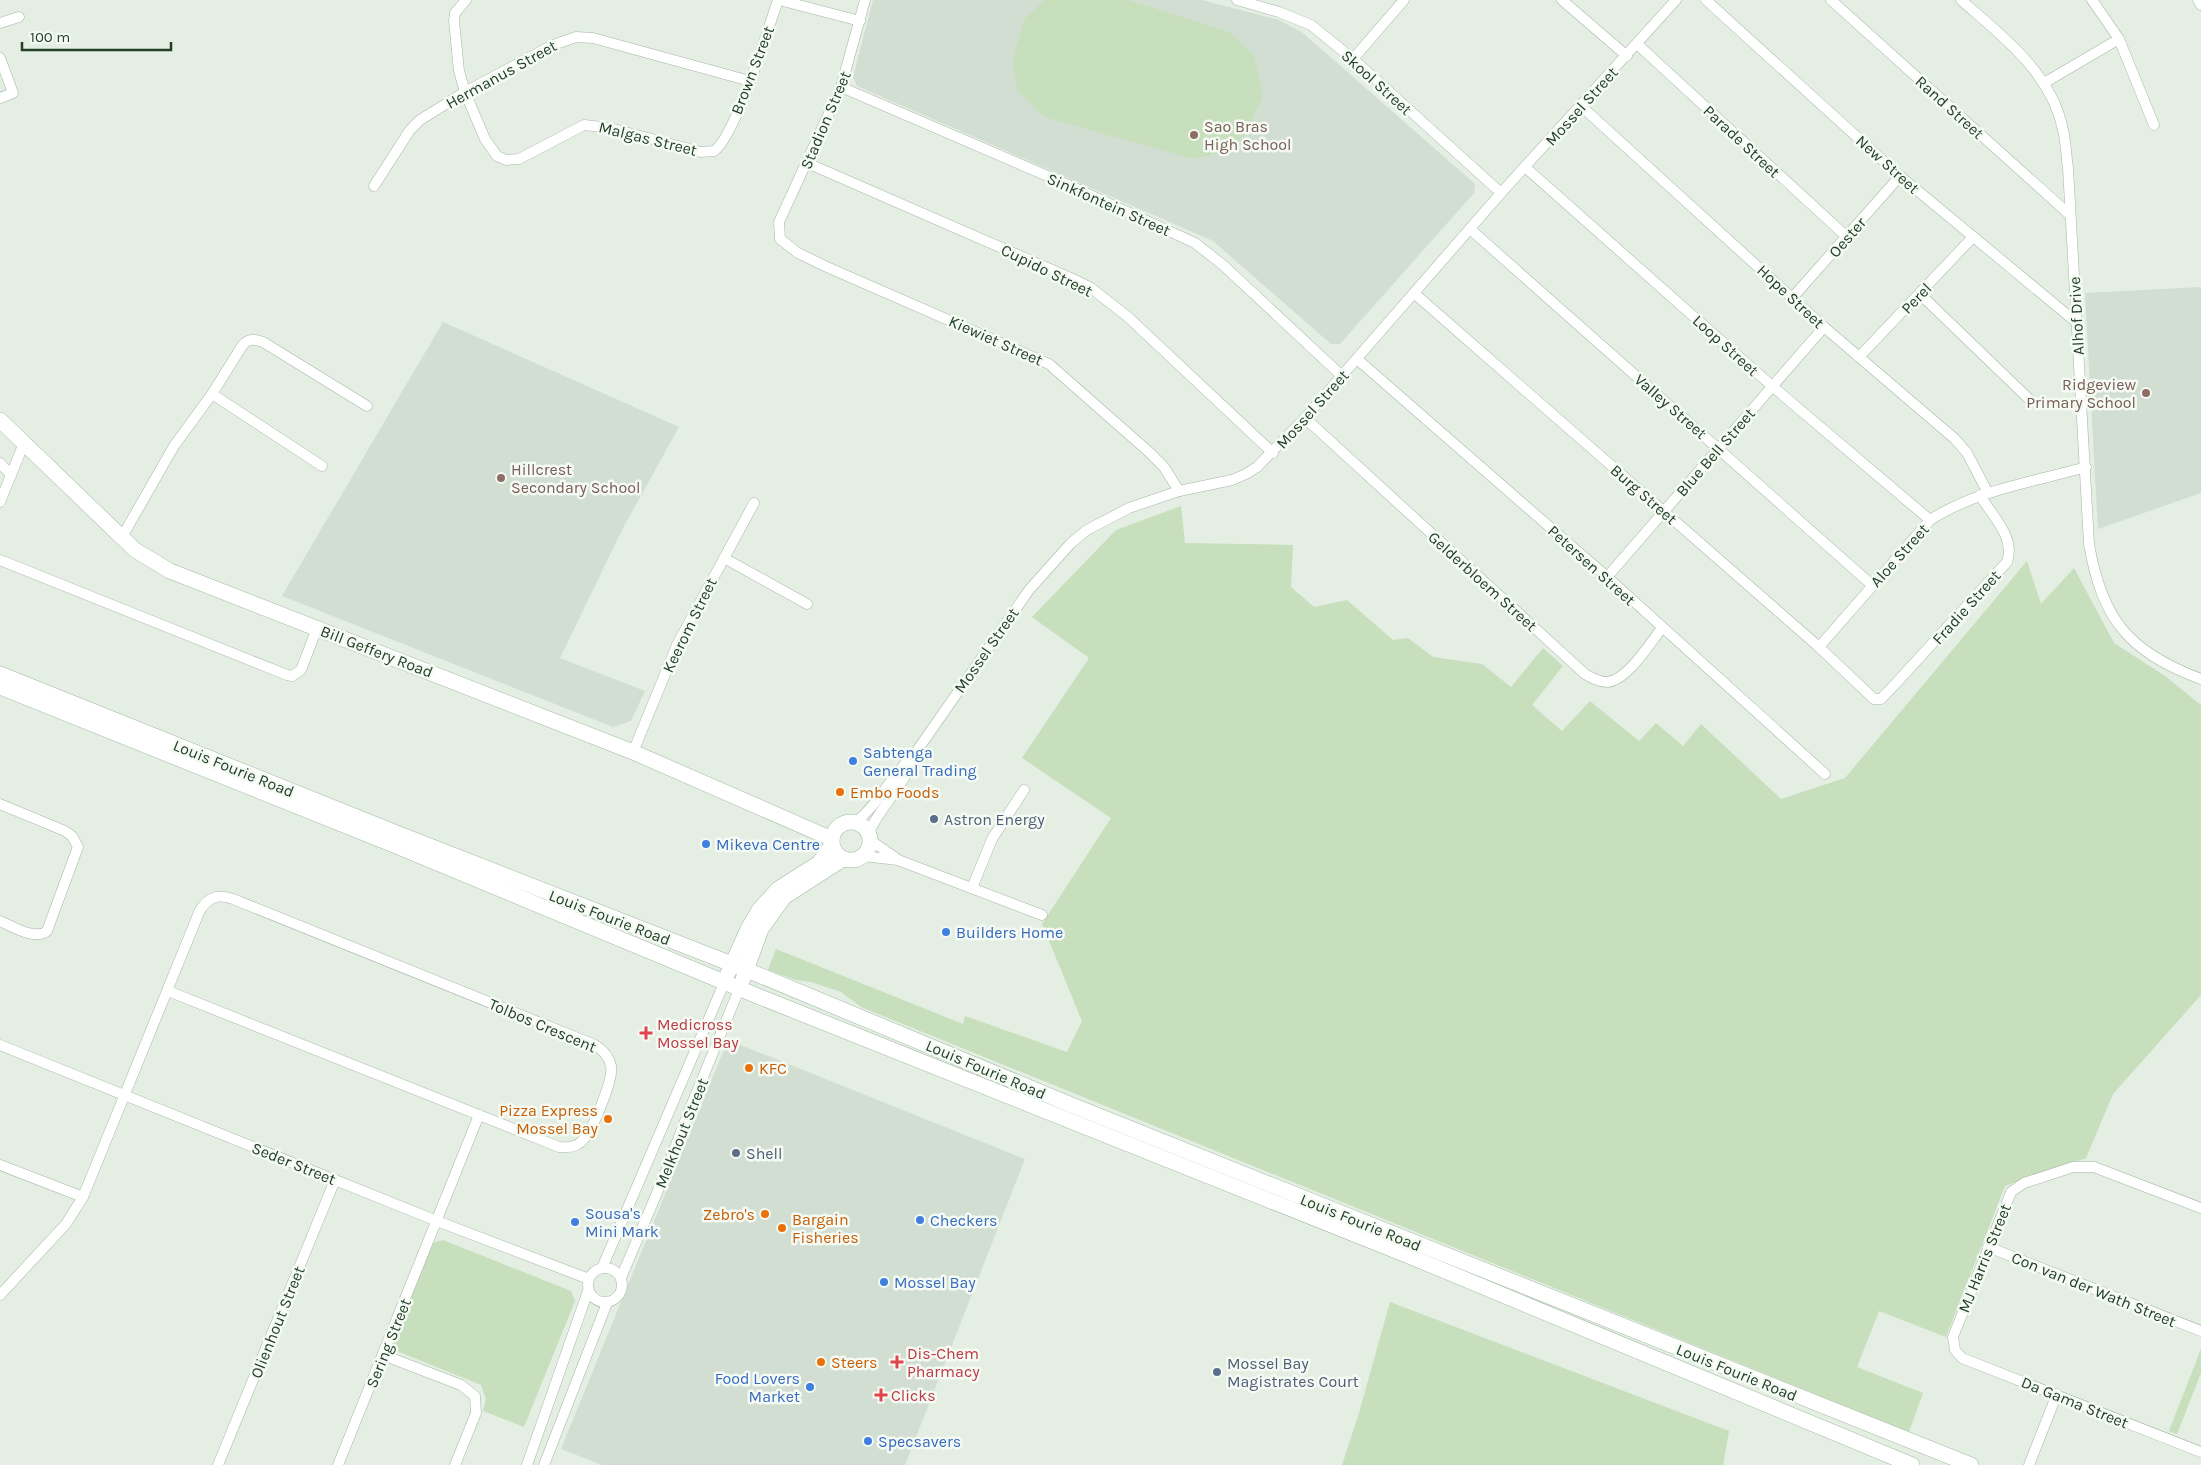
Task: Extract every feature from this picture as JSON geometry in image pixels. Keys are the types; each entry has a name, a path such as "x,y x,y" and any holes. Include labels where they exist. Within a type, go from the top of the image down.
{"main road":[{"name":"Bill Geffery Road","path":"0,420 122,537 147,558 170,571 633,752 833,837"},
{"name":"Louis Fourie Road","path":"0,674 399,834 747,970 1088,1112 1971,1465"},
{"name":"Louis Fourie Road","path":"0,687 1410,1256 1912,1465"},
{"path":"725,981 750,924 759,910 778,889 819,864 833,837 845,823 855,823 865,829 869,837 869,846 863,856 850,860 843,859 837,854 833,837"},
{"path":"740,987 761,929 784,897 843,859"}],"street":[{"name":"Malgas Street","path":"466,0 455,13 454,20 459,71 474,117 491,150 497,156 506,160 519,159 584,125 610,128 701,152 714,151 725,139"},
{"path":"779,0 860,21"},
{"name":"Brown Street","path":"725,139 750,81 779,0"},
{"name":"Stadion Street","path":"779,237 779,222 841,87 865,0"},
{"name":"Skool Street","path":"1237,0 1306,22 1353,59 1501,193"},
{"path":"1353,59 1404,0"},
{"path":"1562,0 1626,56"},
{"name":"Mossel Street","path":"914,755 1029,590 1071,543 1086,530 1121,513 1180,491 1232,480 1246,474 1273,453 1415,294 1501,193 1676,0"},
{"name":"New Street","path":"1706,0 1900,176 1972,238 2076,322"},
{"name":"Rand Street","path":"1830,0 2070,215"},
{"name":"Alhof Drive","path":"1961,0 2014,46 2044,83 2063,128 2068,168 2089,544 2094,576 2108,610 2127,635 2141,648 2176,669 2201,679"},
{"path":"2092,0 2119,39 2154,125"},
{"path":"2198,0 2201,5"},
{"path":"0,23 19,16"},
{"name":"Hermanus Street","path":"374,186 410,130 428,115 465,92 564,40 585,36 750,81"},
{"path":"2044,83 2119,39"},
{"name":"Parade Street","path":"1637,44 1847,237"},
{"path":"0,58 13,93 0,98"},
{"name":"Sinkfontein Street","path":"841,87 1073,187 1195,243 1223,265 1342,376"},
{"name":"Hope Street","path":"1581,106 1824,327 1955,439 1968,453 1984,494"},
{"name":"Cupido Street","path":"807,163 1091,288 1128,317 1273,453"},
{"name":"Loop Street","path":"1525,167 1772,386 1930,520"},
{"name":"Oester","path":"1793,297 1900,176"},
{"name":"Valley Street","path":"1470,229 1872,584"},
{"name":"Kiewiet Street","path":"779,237 786,245 812,260 1048,364 1149,452 1164,467 1180,491"},
{"name":"Perel","path":"1859,356 1972,238"},
{"name":"Burg Street","path":"1415,294 1819,647 1871,697"},
{"path":"1920,294 2029,399"},
{"name":"Blue Bell Street","path":"1606,577 1720,449 1824,327"},
{"path":"122,537 174,446 212,394 244,343 254,339 263,342 367,406"},
{"name":"Petersen Street","path":"1357,359 1606,577 1825,774"},
{"path":"212,394 322,466"},
{"name":"Gelderbloem Street","path":"1305,418 1585,674 1596,680 1606,682 1624,675 1662,628"},
{"path":"0,502 24,443"},
{"path":"0,463 11,475"},
{"name":"Aloe Street","path":"1819,647 1872,584 1930,520 1950,507 1984,494 2086,467"},
{"name":"Fradie Street","path":"1871,697 1880,699 2007,562 2010,553 2009,543 1984,494"},
{"name":"Keerom Street","path":"633,752 677,645 754,503"},
{"path":"724,558 807,604"},
{"path":"0,560 287,675 292,676 301,670 317,628"},
{"path":"855,823 872,808 901,768 914,755"},
{"path":"898,860 869,837 877,815 907,772 914,755"},
{"path":"972,888 992,839 1024,790"},
{"path":"0,804 64,831 72,836 78,847 47,931 35,934 0,921"},
{"path":"863,856 898,860 1042,915"},
{"name":"Tolbos Crescent","path":"0,1296 66,1224 83,1197 200,910 209,900 218,895 233,899 595,1045 604,1052 609,1060 612,1074 593,1124 585,1139 576,1146 559,1147 168,991"},
{"name":"Melkhout Street","path":"602,1268 725,981"},
{"name":"Melkhout Street","path":"620,1278 662,1182 740,987"},
{"name":"Seder Street","path":"0,1045 437,1221 589,1279"},
{"name":"Sering Street","path":"338,1465 437,1221 478,1114"},
{"path":"0,1165 83,1197"},
{"name":"MJ Harris Street","path":"1954,1346 1953,1337 2007,1198 2015,1188 2073,1167 2094,1167 2201,1208"},
{"name":"Olienhout Street","path":"218,1465 335,1180"},
{"name":"Con van der Wath Street","path":"1988,1247 2201,1331"},
{"path":"526,1465 588,1291 589,1279 597,1270 602,1268 614,1271 620,1278 621,1292 618,1297 607,1302 596,1300 588,1291"},
{"path":"544,1465 607,1302"},
{"name":"Da Gama Street","path":"1954,1346 1958,1355 1962,1358 2201,1452"},
{"path":"383,1355 461,1385 475,1396 476,1413 455,1465"},
{"path":"2029,1465 2057,1394"}],"shaded area":[{"name":"Sao Bras High School","path":"873,0 1202,0 1279,20 1303,33 1475,184 1474,193 1340,344 1331,344 1213,241 857,86 853,77"},
{"name":"Ridgeview Primary School","path":"2201,287 2201,493 2098,529 2085,293"},
{"name":"Hillcrest Secondary School","path":"443,322 679,427 623,528 560,658 645,691 631,721 613,727 282,596"},
{"path":"728,1040 1025,1159 905,1465 602,1465 561,1449"}],"green space":[{"path":"1045,0 1128,0 1229,32 1254,55 1263,95 1246,134 1220,153 1194,159 1044,117 1016,89 1013,58 1025,18"},
{"path":"1181,506 1185,543 1293,545 1291,587 1314,607 1347,600 1393,640 1408,638 1433,657 1482,664 1511,687 1543,648 1563,666 1532,705 1562,731 1590,701 1639,741 1656,723 1683,746 1701,724 1781,799 1845,778 2027,561 2041,604 2074,568 2114,643 2165,676 2201,705 2201,995 2113,1094 2086,1158 2005,1186 1946,1337 1879,1311 1857,1367 1923,1393 1909,1432 861,1007 841,992 768,970 776,949 963,1024 965,1016 1067,1052 1082,1021 1042,924 1111,818 1022,758 1089,658 1032,617 1116,530"},
{"path":"443,1240 571,1291 575,1301 524,1427 483,1411 486,1399 481,1385 397,1351 393,1342 433,1243"},
{"path":"1390,1302 1729,1431 1723,1465 1342,1465 1359,1413"},
{"path":"2201,1349 2201,1373 2177,1434 2169,1431"}],"place":[{"name":"Sao Bras High School","path":"1194,135"},
{"name":"Ridgeview Primary School","path":"2146,393"},
{"name":"Hillcrest Secondary School","path":"501,478"},
{"name":"Sabtenga General Trading","path":"853,761"},
{"name":"Embo Foods","path":"840,792"},
{"name":"Astron Energy","path":"934,819"},
{"name":"Mikeva Centre","path":"706,844"},
{"name":"Builders Home","path":"946,932"},
{"name":"Medicross Mossel Bay","path":"646,1033"},
{"name":"KFC","path":"749,1068"},
{"name":"Pizza Express Mossel Bay","path":"608,1119"},
{"name":"Shell","path":"736,1153"},
{"name":"Zebro's","path":"765,1214"},
{"name":"Checkers","path":"920,1220"},
{"name":"Sousa's Mini Mark","path":"575,1222"},
{"name":"Bargain Fisheries","path":"782,1228"},
{"name":"Mossel Bay","path":"884,1282"},
{"name":"Steers","path":"821,1362"},
{"name":"Dis-Chem Pharmacy","path":"897,1362"},
{"name":"Mossel Bay Magistrates Court","path":"1217,1372"},
{"name":"Food Lovers Market","path":"810,1387"},
{"name":"Clicks","path":"881,1395"},
{"name":"Specsavers","path":"868,1441"}]}
